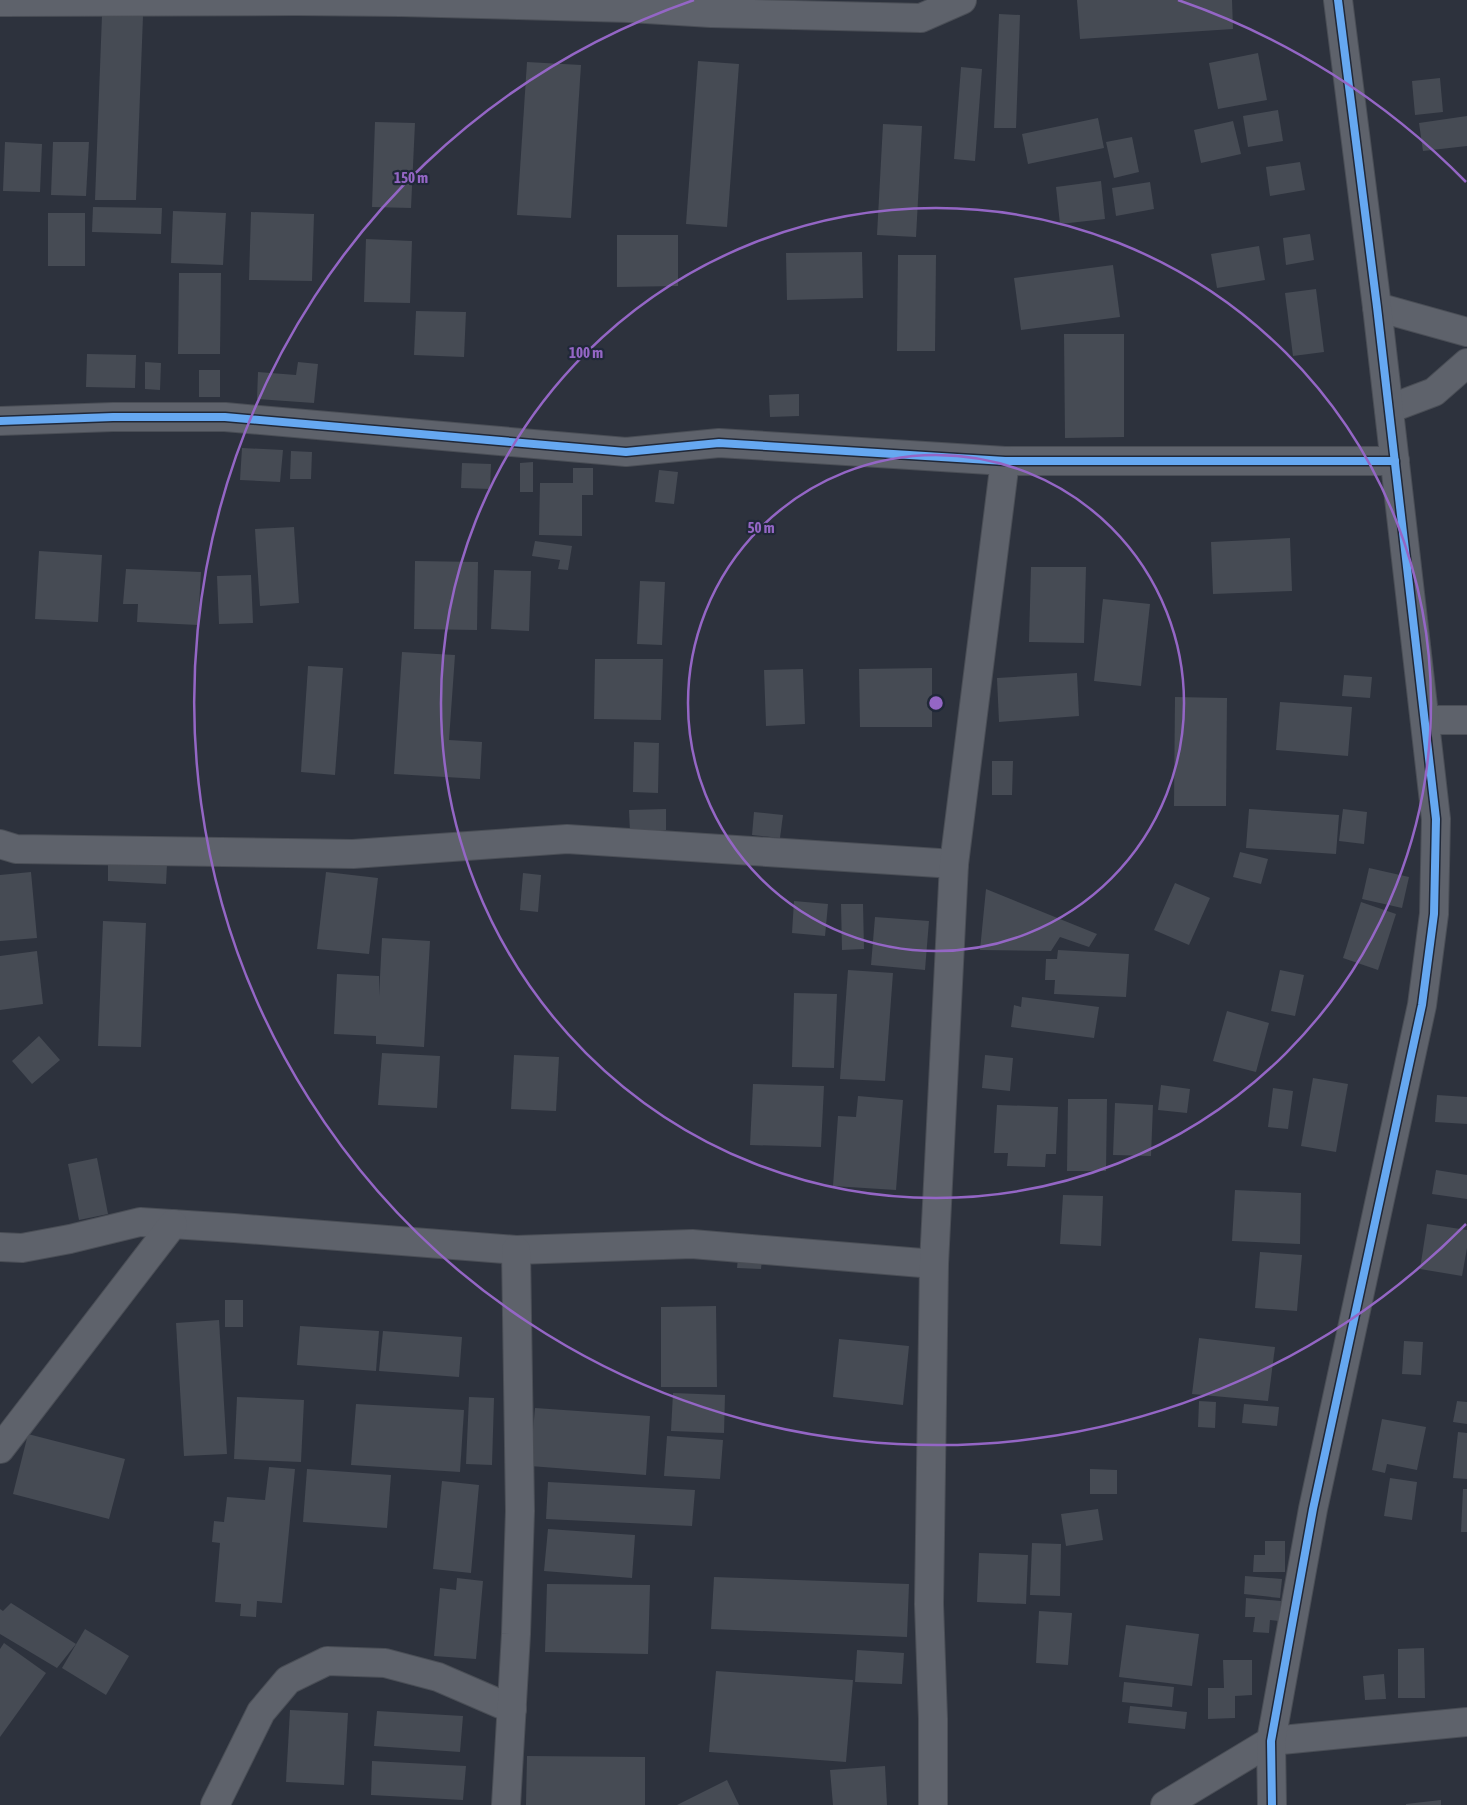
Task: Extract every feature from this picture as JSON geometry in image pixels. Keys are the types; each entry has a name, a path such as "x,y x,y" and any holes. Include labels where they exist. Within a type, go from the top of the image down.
{"street":[{"path":"0,2 296,0 630,8 710,13 922,18 962,0"},
{"path":"1272,1805 1270,1741 1316,1499 1422,1005 1434,914 1436,819 1377,307 1338,0"},
{"path":"1377,307 1467,332"},
{"path":"1389,409 1434,392 1467,363"},
{"path":"0,421 113,417 225,417 626,452 719,443 1005,461 1395,461"},
{"path":"933,1805 933,1719 929,1604 934,1264 954,864 1005,461"},
{"path":"1425,720 1467,720"},
{"path":"0,844 16,849 354,854 567,839 954,864"},
{"path":"0,1247 22,1248 70,1239 140,1222 516,1250 692,1244 934,1264"},
{"path":"0,1449 173,1224"},
{"path":"506,1805 520,1511 516,1250"},
{"path":"215,1805 261,1712 288,1680 326,1661 384,1663 438,1677 512,1709"},
{"path":"1165,1805 1270,1741 1467,1722"}],"building":[{"path":"1077,0 1232,0 1233,29 1080,39"},
{"path":"999,14 1020,15 1016,128 994,128"},
{"path":"102,15 143,16 136,200 95,200"},
{"path":"1258,53 1267,100 1218,109 1209,63"},
{"path":"698,61 739,64 727,227 686,224"},
{"path":"527,62 581,65 571,218 517,215"},
{"path":"961,67 982,69 975,161 954,159"},
{"path":"1440,78 1443,112 1415,115 1412,81"},
{"path":"1278,110 1283,141 1248,147 1243,116"},
{"path":"1467,116 1467,146 1423,151 1419,123"},
{"path":"1098,118 1104,148 1028,164 1022,134"},
{"path":"1233,121 1241,154 1201,163 1194,130"},
{"path":"375,122 415,123 411,208 372,207"},
{"path":"883,124 922,126 916,237 877,235"},
{"path":"1132,137 1139,172 1114,178 1106,142"},
{"path":"5,142 42,144 40,192 3,191"},
{"path":"53,142 89,142 86,196 51,195"},
{"path":"1300,162 1305,190 1270,196 1266,167"},
{"path":"1101,181 1105,219 1060,224 1056,187"},
{"path":"1150,182 1154,209 1116,216 1112,188"},
{"path":"93,207 162,208 161,234 92,232"},
{"path":"173,211 226,213 223,265 171,263"},
{"path":"251,212 314,214 312,281 249,280"},
{"path":"48,213 85,213 85,266 48,266"},
{"path":"1310,234 1314,260 1286,265 1283,238"},
{"path":"617,235 678,235 678,286 617,287"},
{"path":"366,239 412,241 410,303 364,302"},
{"path":"1259,246 1265,280 1217,288 1211,254"},
{"path":"862,252 863,298 787,300 786,253"},
{"path":"898,255 936,255 935,351 897,351"},
{"path":"1113,265 1120,317 1021,330 1014,278"},
{"path":"179,273 221,273 220,354 178,354"},
{"path":"1316,289 1324,352 1293,356 1285,293"},
{"path":"416,311 466,312 464,357 414,355"},
{"path":"1064,334 1124,334 1124,437 1065,438"},
{"path":"87,354 136,355 135,388 86,387"},
{"path":"145,362 161,363 160,390 145,389"},
{"path":"298,362 318,364 314,403 257,399 258,372 296,375"},
{"path":"199,370 220,370 220,397 199,397"},
{"path":"799,394 799,416 770,417 769,395"},
{"path":"242,448 283,450 280,482 240,480"},
{"path":"291,451 312,452 311,479 290,479"},
{"path":"533,462 533,492 520,492 520,463"},
{"path":"462,463 491,464 490,489 461,488"},
{"path":"573,468 593,468 593,495 582,495 582,536 539,535 540,483 573,483"},
{"path":"659,470 678,472 674,504 655,502"},
{"path":"294,527 299,603 260,606 255,529"},
{"path":"1290,538 1292,591 1213,594 1211,542"},
{"path":"535,541 572,546 568,570 558,569 560,560 532,556"},
{"path":"39,551 102,555 98,622 35,619"},
{"path":"415,561 478,562 477,630 414,629"},
{"path":"1031,567 1086,567 1084,643 1029,642"},
{"path":"126,569 201,572 198,625 137,622 138,604 123,604"},
{"path":"494,570 531,571 529,631 491,629"},
{"path":"251,575 253,623 219,624 217,576"},
{"path":"640,581 665,582 662,645 637,644"},
{"path":"1103,599 1150,604 1141,686 1094,681"},
{"path":"402,652 455,655 449,740 482,742 480,779 394,774"},
{"path":"595,659 663,659 661,720 594,719"},
{"path":"308,666 343,668 335,775 301,772"},
{"path":"932,668 932,727 860,727 859,669"},
{"path":"803,669 805,724 766,726 764,670"},
{"path":"1077,673 1079,716 999,722 997,678"},
{"path":"1344,675 1372,677 1370,698 1342,696"},
{"path":"1175,697 1227,698 1226,806 1174,806"},
{"path":"1280,702 1352,707 1348,756 1276,750"},
{"path":"634,742 659,743 658,793 633,792"},
{"path":"992,761 1013,761 1012,795 992,795"},
{"path":"666,809 666,830 630,832 629,810"},
{"path":"1249,809 1339,815 1336,854 1246,848"},
{"path":"1343,809 1367,812 1364,844 1339,841"},
{"path":"754,812 783,815 780,838 752,835"},
{"path":"1240,852 1268,859 1261,884 1233,877"},
{"path":"108,861 167,864 166,884 108,881"},
{"path":"1369,868 1409,877 1402,908 1362,899"},
{"path":"31,872 37,938 0,941 0,875"},
{"path":"326,872 378,878 369,954 317,949"},
{"path":"523,873 541,875 538,912 520,910"},
{"path":"1175,883 1210,898 1189,945 1154,930"},
{"path":"986,889 1097,934 1089,947 1060,937 1051,951 980,950"},
{"path":"794,901 828,904 825,936 792,933"},
{"path":"1361,902 1396,914 1378,970 1343,958"},
{"path":"841,904 863,904 864,949 842,950"},
{"path":"875,917 929,921 925,970 871,965"},
{"path":"103,921 146,923 141,1047 98,1046"},
{"path":"382,938 430,941 424,1047 376,1044 376,1036 334,1034 337,974 379,976 379,996"},
{"path":"1058,950 1129,954 1126,997 1054,994 1055,980 1045,980 1046,959 1057,959"},
{"path":"37,951 43,1004 0,1010 0,956"},
{"path":"848,970 893,973 885,1081 840,1079"},
{"path":"1280,970 1304,975 1295,1016 1271,1011"},
{"path":"794,993 837,994 834,1068 792,1067"},
{"path":"1022,997 1099,1007 1094,1038 1011,1027 1014,1005 1021,1007"},
{"path":"1227,1011 1269,1023 1256,1072 1213,1061"},
{"path":"39,1036 60,1060 32,1084 12,1061"},
{"path":"382,1053 440,1056 437,1108 378,1105"},
{"path":"514,1055 559,1057 556,1111 511,1109"},
{"path":"985,1055 1013,1058 1010,1091 982,1088"},
{"path":"1313,1078 1348,1084 1336,1152 1301,1146"},
{"path":"753,1084 824,1086 821,1147 750,1145"},
{"path":"1161,1085 1190,1089 1187,1113 1158,1110"},
{"path":"1273,1088 1293,1091 1288,1129 1268,1127"},
{"path":"1437,1095 1467,1097 1467,1124 1435,1122"},
{"path":"858,1096 903,1100 896,1190 833,1186 838,1116 856,1117"},
{"path":"1068,1099 1107,1099 1106,1171 1067,1171"},
{"path":"1115,1103 1153,1105 1151,1156 1113,1155"},
{"path":"997,1105 1058,1107 1056,1154 1046,1154 1045,1167 1007,1166 1008,1153 994,1153"},
{"path":"97,1158 108,1214 79,1220 68,1164"},
{"path":"1436,1170 1467,1175 1467,1199 1432,1194"},
{"path":"1235,1190 1301,1193 1300,1244 1232,1241"},
{"path":"1063,1195 1103,1196 1101,1246 1060,1244"},
{"path":"1427,1224 1467,1230 1467,1248 1462,1276 1420,1269"},
{"path":"740,1236 764,1238 761,1269 737,1268"},
{"path":"1260,1252 1302,1255 1297,1311 1255,1308"},
{"path":"225,1300 243,1300 243,1327 225,1327"},
{"path":"716,1306 717,1387 661,1387 661,1307"},
{"path":"219,1320 227,1454 184,1456 176,1323"},
{"path":"300,1326 379,1331 376,1371 297,1365"},
{"path":"383,1331 462,1337 459,1377 379,1371"},
{"path":"1199,1338 1275,1347 1268,1401 1192,1394"},
{"path":"839,1339 909,1346 903,1405 833,1397"},
{"path":"1404,1341 1423,1342 1421,1375 1402,1374"},
{"path":"673,1393 725,1395 724,1433 671,1431"},
{"path":"237,1397 304,1400 301,1462 234,1459"},
{"path":"469,1397 494,1398 492,1465 466,1464"},
{"path":"1199,1401 1216,1402 1215,1428 1198,1427"},
{"path":"1457,1401 1467,1402 1467,1424 1453,1422"},
{"path":"356,1404 464,1410 460,1472 351,1465"},
{"path":"1244,1404 1279,1407 1277,1426 1242,1423"},
{"path":"535,1408 650,1416 646,1475 530,1466"},
{"path":"1382,1419 1426,1427 1417,1470 1387,1464 1385,1473 1372,1470"},
{"path":"1458,1432 1467,1433 1467,1479 1453,1478"},
{"path":"28,1434 125,1459 109,1519 13,1494"},
{"path":"667,1436 723,1440 720,1479 664,1476"},
{"path":"269,1467 295,1469 282,1603 257,1601 256,1617 240,1616 241,1604 215,1602 220,1543 212,1542 214,1521 224,1522 227,1497 265,1500"},
{"path":"307,1469 391,1475 387,1528 303,1522"},
{"path":"1090,1469 1117,1470 1117,1494 1090,1494"},
{"path":"1390,1478 1417,1482 1412,1520 1384,1516"},
{"path":"442,1481 479,1485 471,1573 433,1569"},
{"path":"548,1482 695,1490 692,1526 546,1519"},
{"path":"1463,1489 1467,1489 1467,1532 1461,1532"},
{"path":"1098,1509 1103,1540 1066,1546 1061,1514"},
{"path":"548,1529 635,1535 632,1578 544,1571"},
{"path":"1265,1541 1285,1541 1285,1572 1253,1572 1254,1555 1265,1555"},
{"path":"1032,1543 1061,1544 1060,1596 1030,1595"},
{"path":"979,1553 1028,1555 1026,1604 977,1602"},
{"path":"1245,1576 1282,1579 1280,1598 1244,1594"},
{"path":"714,1577 909,1584 907,1637 711,1629"},
{"path":"457,1578 483,1581 476,1659 434,1656 440,1588 456,1590"},
{"path":"547,1584 650,1585 648,1654 545,1652"},
{"path":"1246,1598 1281,1601 1279,1621 1270,1620 1269,1633 1253,1632 1255,1617 1245,1617"},
{"path":"11,1603 76,1644 57,1668 0,1634 0,1609 3,1611"},
{"path":"1039,1611 1072,1613 1068,1665 1036,1663"},
{"path":"1126,1625 1199,1634 1192,1686 1119,1677"},
{"path":"85,1629 129,1656 106,1695 62,1668"},
{"path":"4,1643 46,1673 0,1737 0,1649"},
{"path":"1424,1648 1425,1698 1398,1698 1398,1649"},
{"path":"857,1650 904,1653 902,1684 855,1682"},
{"path":"1223,1660 1252,1660 1252,1695 1235,1696 1235,1718 1208,1719 1208,1688 1224,1688"},
{"path":"716,1671 853,1680 846,1762 709,1752"},
{"path":"1384,1674 1386,1699 1365,1700 1363,1676"},
{"path":"1124,1682 1174,1687 1172,1707 1122,1702"},
{"path":"1130,1706 1187,1712 1185,1729 1128,1723"},
{"path":"290,1710 348,1713 344,1785 286,1782"},
{"path":"377,1711 463,1716 460,1752 374,1746"},
{"path":"527,1756 645,1757 645,1805 526,1805"},
{"path":"372,1761 466,1766 463,1800 371,1795"},
{"path":"885,1766 887,1805 833,1805 830,1770"},
{"path":"727,1780 739,1805 677,1805"},
{"path":"1441,1800 1441,1805 1406,1805 1406,1804"}],"cycle path":[{"path":"1272,1805 1271,1741 1313,1509 1422,1005 1434,914 1436,819 1377,307 1338,0"},
{"path":"0,421 113,417 225,417 626,452 719,443 1005,461 1395,461"}]}
